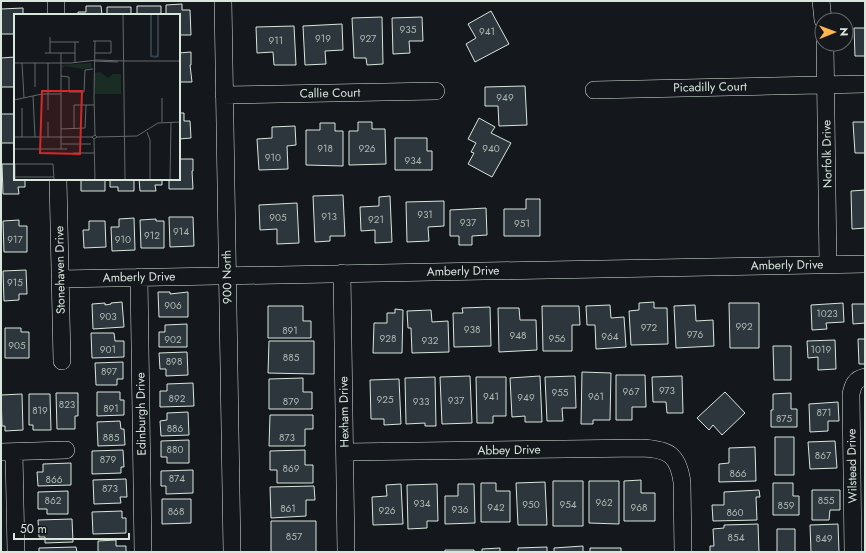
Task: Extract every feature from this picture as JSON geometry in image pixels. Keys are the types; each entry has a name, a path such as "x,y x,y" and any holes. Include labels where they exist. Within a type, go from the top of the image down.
{"street":[{"path":"56,1 56,14"},
{"name":"900 North","path":"223,1 232,552"},
{"path":"820,1 822,12"},
{"name":"Norfolk Drive","path":"825,52 828,264"},
{"name":"Picadilly Court","path":"594,90 865,84"},
{"name":"Callie Court","path":"224,95 436,91"},
{"name":"Stonehaven Drive","path":"58,180 62,361"},
{"name":"Amberly Drive","path":"60,279 865,264"},
{"name":"Hexham Drive","path":"342,273 346,552"},
{"name":"Edinburgh Drive","path":"139,277 143,552"},
{"name":"Wilstead Drive","path":"853,552 851,394 852,387 860,379"},
{"name":"Abbey Drive","path":"345,452 641,448 663,450 672,455 677,464 682,482 683,552"},
{"path":"16,552 7,452 66,450"}],"building":[{"path":"182,4 182,10 190,10 191,35 180,35 180,14 166,14 166,5"},
{"path":"86,6 101,6 102,14 78,14 78,12 86,12"},
{"path":"137,6 161,6 161,14 137,14"},
{"path":"107,7 131,7 131,14 107,14"},
{"path":"23,8 23,14 14,14 14,34 1,34 1,9"},
{"path":"491,11 509,44 475,62 466,44 476,38 468,24"},
{"path":"382,17 383,64 367,65 366,58 354,58 352,18"},
{"path":"422,17 423,41 409,41 410,53 393,54 392,18"},
{"path":"342,24 343,50 325,51 326,64 305,65 303,26"},
{"path":"294,26 296,65 274,65 273,52 257,53 256,27"},
{"path":"854,28 865,28 865,56 855,56"},
{"path":"191,52 190,65 192,82 180,82 180,53"},
{"path":"14,57 14,87 1,87 1,58"},
{"path":"525,86 527,125 499,126 498,106 485,106 485,87"},
{"path":"180,113 184,113 184,121 190,121 191,138 180,139"},
{"path":"1,114 14,114 14,143 1,143"},
{"path":"479,118 495,127 491,133 511,143 492,177 468,164 474,153 471,152 476,143 468,139"},
{"path":"358,122 372,122 372,129 385,129 386,164 349,165 349,131 358,131"},
{"path":"853,122 865,122 865,153 855,153"},
{"path":"320,123 335,123 335,131 343,131 343,166 306,165 306,130 320,130"},
{"path":"295,126 296,145 287,146 288,169 259,170 257,139 272,138 272,127"},
{"path":"395,138 427,138 427,151 432,151 432,170 395,170"},
{"path":"180,159 193,159 193,189 169,189 169,180 180,180"},
{"path":"2,164 14,164 14,180 25,180 25,187 18,187 19,194 3,194"},
{"path":"81,180 105,180 105,191 81,191"},
{"path":"110,180 134,180 134,191 118,191 118,187 110,187"},
{"path":"139,180 162,180 162,185 155,185 156,191 140,191"},
{"path":"865,190 865,228 852,229 851,191"},
{"path":"343,195 345,236 330,236 330,241 315,242 313,196"},
{"path":"390,196 392,242 375,243 375,230 361,231 360,207 379,206 379,197"},
{"path":"526,199 540,199 540,236 504,236 504,209 526,209"},
{"path":"444,201 444,226 428,227 429,241 407,242 406,202"},
{"path":"297,203 299,243 277,244 277,229 260,230 259,205"},
{"path":"486,208 487,235 472,236 472,245 459,245 459,236 450,236 450,210"},
{"path":"169,217 193,217 194,246 170,247"},
{"path":"134,218 135,250 112,251 111,227 119,227 119,219"},
{"path":"156,219 156,221 164,221 164,248 141,248 140,220"},
{"path":"19,220 19,226 27,226 27,252 4,252 3,221"},
{"path":"89,221 105,221 106,247 84,248 83,230 89,230"},
{"path":"26,270 27,294 19,294 19,300 4,301 3,271"},
{"path":"158,292 170,292 170,294 188,292 188,317 159,317"},
{"path":"122,302 124,327 93,329 92,304 105,303 105,305"},
{"path":"654,302 654,308 667,308 668,344 631,345 629,311 639,310 639,303"},
{"path":"729,303 759,303 759,348 730,348"},
{"path":"843,303 844,322 826,323 827,329 812,330 811,305"},
{"path":"852,304 865,304 865,323 853,324"},
{"path":"610,305 611,318 624,317 626,347 596,349 595,325 587,325 586,306"},
{"path":"695,305 696,321 713,320 714,346 676,348 674,306"},
{"path":"268,306 303,306 303,321 311,321 311,338 268,338"},
{"path":"542,306 579,306 580,325 572,325 572,351 543,351"},
{"path":"490,307 491,346 454,347 453,313 463,313 462,308"},
{"path":"498,308 519,308 520,320 536,320 537,350 499,352"},
{"path":"395,309 403,310 402,353 373,353 374,323 387,323 387,313 395,313"},
{"path":"431,310 432,322 448,321 449,352 412,353 411,328 408,328 407,311"},
{"path":"187,324 187,347 159,347 159,332 165,332 165,325"},
{"path":"5,328 21,328 21,332 29,332 29,358 5,358"},
{"path":"91,333 114,333 115,341 124,341 124,357 92,358"},
{"path":"858,339 865,339 865,364 859,364"},
{"path":"835,340 836,369 818,370 818,357 808,358 807,341"},
{"path":"269,341 314,341 314,374 268,373"},
{"path":"773,346 791,346 791,380 774,380"},
{"path":"187,352 188,375 166,376 166,369 160,369 159,353"},
{"path":"123,362 123,379 117,379 117,385 96,385 95,363"},
{"path":"582,372 611,373 610,420 593,420 593,424 581,424"},
{"path":"616,375 645,375 646,407 632,407 632,420 616,420"},
{"path":"470,376 472,423 442,424 440,377"},
{"path":"540,376 542,422 525,422 525,416 512,417 510,378"},
{"path":"575,376 576,408 562,408 563,421 547,421 545,377"},
{"path":"682,376 683,413 667,413 666,402 653,402 652,377"},
{"path":"435,377 436,426 425,426 425,423 406,424 405,378"},
{"path":"476,377 506,377 506,416 493,416 493,423 477,423"},
{"path":"303,378 303,392 312,392 312,409 269,409 269,379"},
{"path":"399,379 401,424 384,425 384,419 371,419 370,380"},
{"path":"193,383 194,406 160,407 160,391 167,391 167,384"},
{"path":"97,392 120,392 120,400 124,400 124,415 97,416"},
{"path":"725,392 745,413 722,435 713,425 709,430 697,418"},
{"path":"56,393 78,393 78,416 75,416 75,429 57,429"},
{"path":"791,393 791,409 797,409 797,427 771,427 773,394"},
{"path":"22,394 23,430 5,431 5,426 2,426 1,395"},
{"path":"29,394 50,394 51,430 33,430 33,425 29,425"},
{"path":"838,402 839,421 828,421 828,431 810,432 809,404"},
{"path":"188,412 189,435 161,436 160,421 167,420 167,413"},
{"path":"270,415 313,415 313,429 305,429 305,446 269,446"},
{"path":"120,421 121,429 124,429 125,445 98,446 97,422"},
{"path":"775,437 794,437 794,475 775,475"},
{"path":"189,440 189,463 167,463 167,457 161,457 161,441"},
{"path":"835,441 837,468 810,469 808,442"},
{"path":"755,447 756,481 719,482 719,464 729,463 729,448"},
{"path":"123,450 124,467 121,467 121,473 92,474 92,451"},
{"path":"305,450 305,465 313,465 313,483 277,483 277,470 270,470 270,451"},
{"path":"71,463 71,485 38,486 37,472 43,472 43,464"},
{"path":"193,470 193,493 166,494 166,486 161,486 161,471"},
{"path":"126,479 127,497 120,497 121,503 94,504 93,480"},
{"path":"641,480 641,493 655,493 655,521 624,521 624,481"},
{"path":"553,481 583,481 583,526 553,526"},
{"path":"589,481 619,481 619,524 589,523"},
{"path":"545,482 547,525 518,525 516,483"},
{"path":"481,483 496,483 496,491 510,491 510,522 481,522"},
{"path":"773,483 793,483 793,496 799,496 799,515 773,515"},
{"path":"401,484 403,524 373,525 372,497 387,496 386,485"},
{"path":"437,484 438,521 427,521 427,528 408,529 407,485"},
{"path":"458,484 474,484 475,523 445,524 445,496 458,496"},
{"path":"314,486 315,500 306,500 306,516 271,518 270,487"},
{"path":"759,490 760,497 756,497 757,520 713,521 712,505 724,505 724,492"},
{"path":"812,490 840,490 840,510 830,510 829,520 812,520"},
{"path":"68,491 68,514 47,514 47,509 38,509 38,492"},
{"path":"162,499 191,499 191,523 162,524"},
{"path":"122,511 122,518 126,518 126,533 93,534 92,512"},
{"path":"72,519 73,542 45,543 45,537 39,537 38,520"},
{"path":"271,521 316,521 316,552 271,552"},
{"path":"758,524 759,552 710,552 710,546 714,546 713,529 724,528 724,525"},
{"path":"838,524 839,552 811,552 810,525"},
{"path":"777,529 795,529 795,552 777,552"},
{"path":"116,540 116,546 126,546 126,552 98,552 98,541"},
{"path":"583,546 583,552 554,552 554,548"},
{"path":"76,547 77,552 39,552 39,548"},
{"path":"547,547 547,552 518,552 518,548"},
{"path":"500,548 500,552 482,552 482,549"},
{"path":"590,548 621,548 621,552 590,552"},
{"path":"445,550 474,550 474,552 445,552"}]}
